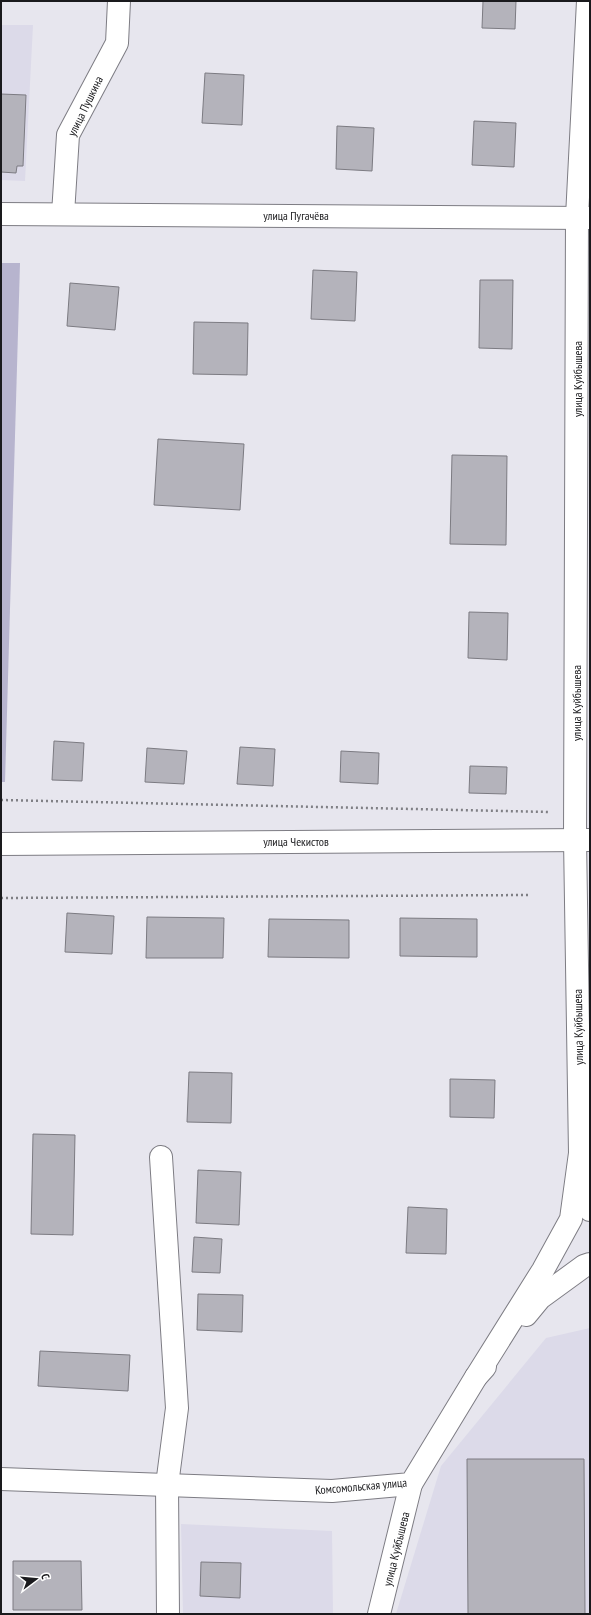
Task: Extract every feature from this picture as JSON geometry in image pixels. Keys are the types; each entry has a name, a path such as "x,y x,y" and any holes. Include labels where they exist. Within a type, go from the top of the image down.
{"street":[{"name":"улица Пушкина","path":"63,214 68,135 117,42 119,1"},
{"name":"улица Куйбышева","path":"476,1378 543,1270 571,1219 580,1153 582,840 575,812 588,1"},
{"name":"улица Пугачёва","path":"1,214 584,217"},
{"name":"улица Чекистов","path":"1,844 582,840"},
{"path":"580,1153 588,1208 590,1210"},
{"path":"161,1157 177,1408 167,1485 168,1614"},
{"name":"Комсомольская улица","path":"1,1479 332,1491 411,1484 476,1378 540,1298 584,1266 590,1264"},
{"name":"улица Куйбышева","path":"379,1614 411,1484"}],"path":[{"path":"1,800 575,812"},
{"path":"1,898 528,895"}],"shaded area":[{"path":"1,25 33,25 25,181 1,180"},
{"path":"1,263 20,263 5,782 1,782"},
{"path":"590,1328 590,1614 396,1614 441,1466 546,1338"},
{"path":"181,1524 332,1531 333,1614 183,1614"}],"building":[{"path":"483,1 516,1 515,29 482,28"},
{"path":"205,73 244,75 242,125 202,123"},
{"path":"1,94 26,95 23,166 17,166 16,173 1,172"},
{"path":"474,121 516,123 514,167 472,165"},
{"path":"337,126 374,128 372,171 336,169"},
{"path":"313,270 357,272 355,321 311,319"},
{"path":"480,280 513,280 512,349 479,348"},
{"path":"70,283 119,287 115,330 67,326"},
{"path":"194,322 248,323 247,375 193,374"},
{"path":"158,439 244,444 240,510 154,505"},
{"path":"452,455 507,456 506,545 450,544"},
{"path":"469,612 508,613 507,660 468,658"},
{"path":"54,741 84,743 82,781 52,780"},
{"path":"240,747 275,749 273,786 237,784"},
{"path":"147,748 187,751 184,784 145,782"},
{"path":"341,751 379,753 378,784 340,782"},
{"path":"470,766 507,767 506,794 469,793"},
{"path":"67,913 114,916 112,954 65,952"},
{"path":"147,917 224,918 223,958 146,958"},
{"path":"400,918 477,919 477,957 400,956"},
{"path":"269,919 349,920 349,958 268,957"},
{"path":"189,1072 232,1073 231,1123 187,1122"},
{"path":"450,1079 495,1080 494,1118 450,1117"},
{"path":"33,1134 75,1135 73,1235 31,1234"},
{"path":"198,1170 241,1172 239,1225 196,1223"},
{"path":"408,1207 447,1209 446,1254 406,1253"},
{"path":"194,1237 222,1239 220,1273 192,1272"},
{"path":"198,1294 243,1295 242,1332 197,1330"},
{"path":"40,1351 130,1355 128,1391 38,1386"},
{"path":"467,1459 584,1459 585,1614 468,1614"},
{"path":"13,1561 81,1561 82,1610 13,1610"},
{"path":"201,1562 241,1563 240,1598 200,1596"}]}
